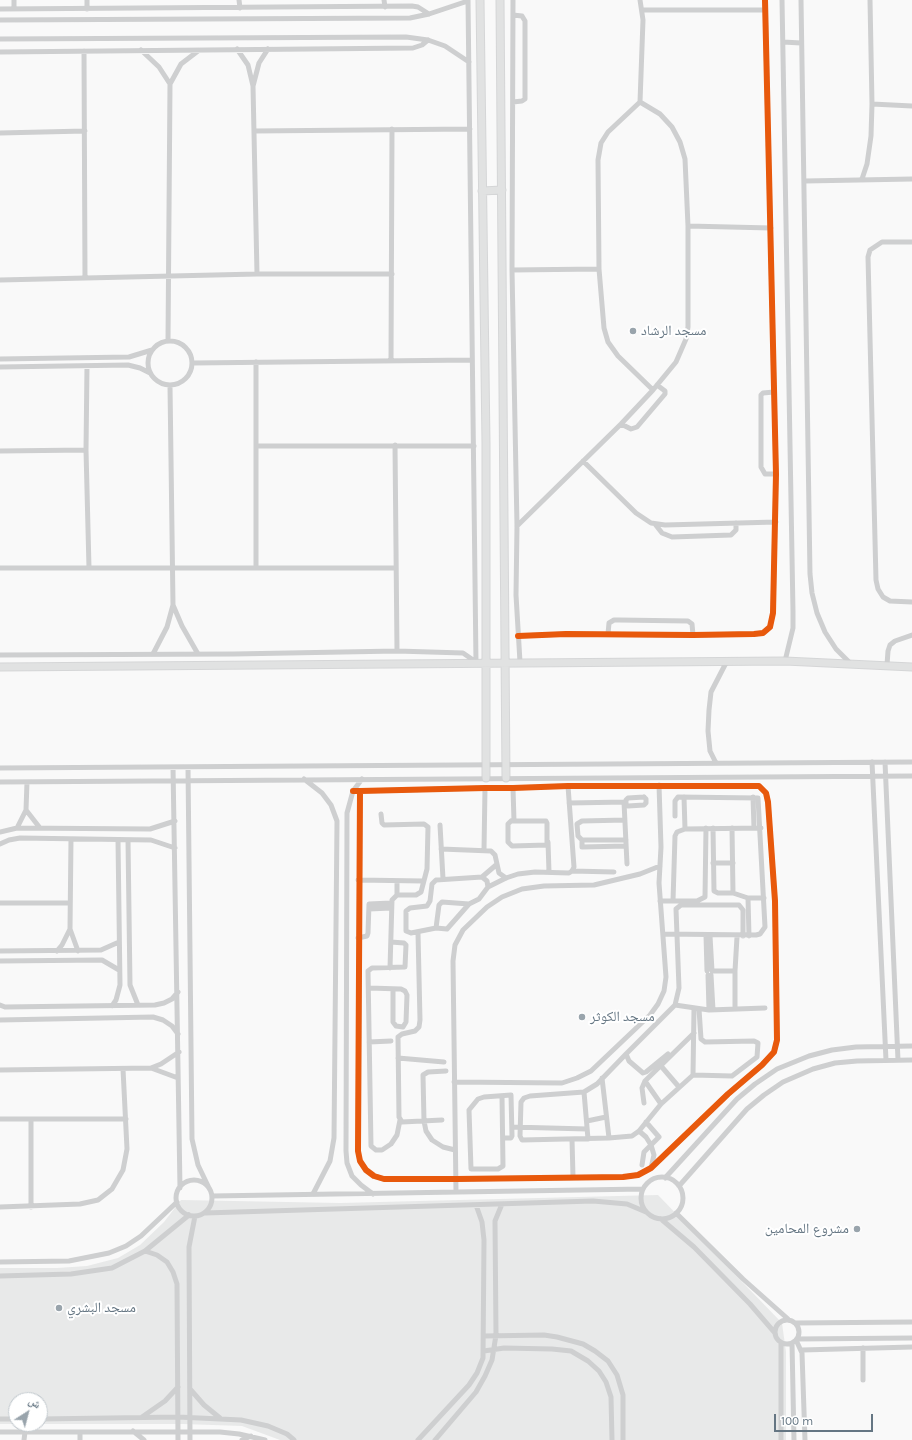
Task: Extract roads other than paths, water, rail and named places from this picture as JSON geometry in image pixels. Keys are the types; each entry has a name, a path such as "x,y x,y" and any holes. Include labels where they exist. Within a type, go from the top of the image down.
{"street":[{"path":"14,0 14,9"},
{"path":"87,0 87,9"},
{"path":"239,0 240,8"},
{"path":"313,0 313,7"},
{"path":"384,0 385,7"},
{"path":"480,0 486,443 486,778"},
{"path":"500,0 506,778"},
{"path":"512,0 512,270 517,526 516,595 520,662"},
{"path":"640,0 643,30 640,102 617,122 601,143 598,160 599,270 604,328 608,342 618,356 653,390"},
{"path":"518,636 608,634 754,634 763,633 770,627 773,613 776,474 765,0"},
{"path":"782,0 793,611 793,628 785,661"},
{"path":"801,0 812,593 817,613 825,632 836,649 851,664"},
{"path":"862,180 867,164 871,136 872,104 870,0"},
{"path":"0,20 410,18 429,14 468,1 476,662"},
{"path":"0,9 412,6 429,14"},
{"path":"642,10 765,10"},
{"path":"513,15 522,16 525,21 525,98 522,102 513,102"},
{"path":"0,39 406,37 428,40 445,46 469,62"},
{"path":"0,52 414,48 422,45 428,40"},
{"path":"783,42 801,43"},
{"path":"257,274 254,86 259,63 268,49"},
{"path":"141,50 159,67 170,84"},
{"path":"168,341 170,84 181,64 199,50"},
{"path":"237,50 248,65 254,86"},
{"path":"84,51 85,278"},
{"path":"517,526 621,424 653,390 676,362 686,339 688,327 688,226 685,159 680,142 672,126 660,114 640,102"},
{"path":"872,104 912,106"},
{"path":"391,361 392,129"},
{"path":"255,131 470,129"},
{"path":"0,133 85,131"},
{"path":"805,181 912,179"},
{"path":"482,191 502,190"},
{"path":"688,226 771,228"},
{"path":"912,242 882,242 875,245 870,250 868,257 876,580 880,593 890,601 912,602"},
{"path":"512,270 599,270"},
{"path":"0,280 257,274 392,274"},
{"path":"0,359 129,357 152,350 162,342 174,341 189,351 193,363 190,373 184,381 170,386 158,382 150,373 134,366 0,367"},
{"path":"150,373 148,361 152,350"},
{"path":"193,363 472,360"},
{"path":"256,362 256,568"},
{"path":"87,366 86,450 89,568"},
{"path":"621,424 631,429 637,426 665,394 664,391 657,385"},
{"path":"153,654 166,626 173,605 170,386"},
{"path":"774,392 763,393 761,395 761,467 765,474 776,474"},
{"path":"395,445 397,651"},
{"path":"256,446 474,446"},
{"path":"0,451 86,450"},
{"path":"583,461 640,517 655,524 776,522"},
{"path":"655,524 662,533 672,537 731,535 736,530 736,523"},
{"path":"0,568 396,568"},
{"path":"173,605 198,654"},
{"path":"608,634 609,623 614,620 619,620 688,621 692,624 693,635"},
{"path":"887,666 890,645 894,641 912,635"},
{"path":"0,655 397,651 463,653 476,662"},
{"path":"716,763 710,751 708,731 711,698 716,680 727,661"},
{"path":"0,667 727,661 785,661 912,666"},
{"path":"872,762 886,1060"},
{"path":"885,762 898,1060"},
{"path":"0,768 912,762"},
{"path":"173,767 179,1052 180,1188 177,1196 177,1202 182,1210 192,1216"},
{"path":"188,767 192,1139 198,1165 212,1196 210,1207 205,1213"},
{"path":"0,782 912,776"},
{"path":"304,779 322,793 331,805 337,821 334,1138 330,1161 313,1194"},
{"path":"362,779 352,791 348,805 347,821 346,1151 347,1163 352,1176 361,1186 373,1194"},
{"path":"17,828 26,810 27,782"},
{"path":"454,1082 562,1083 577,1078 591,1071 650,1015 658,1004 664,991 666,977 658,883 661,847 659,785"},
{"path":"352,791 568,786 759,786 766,793 768,802 775,901 777,1040 774,1052 767,1061 700,1120 652,1168 638,1175 623,1177 456,1179 384,1179 374,1176 366,1170 360,1161 358,1151 358,880 360,791"},
{"path":"568,786 574,867 572,871"},
{"path":"484,850 485,788"},
{"path":"513,788 514,821"},
{"path":"663,934 749,936 760,934 765,927 759,800 753,797 678,797 675,801 675,816"},
{"path":"684,797 685,829"},
{"path":"753,797 754,828"},
{"path":"569,804 625,802 627,864"},
{"path":"26,810 40,828"},
{"path":"381,814 382,823 384,825 424,824 428,826 427,869 419,894 397,895 393,898 391,906 390,968"},
{"path":"625,820 579,822 578,836 582,840 582,847 626,843"},
{"path":"0,832 17,828 150,829 175,821"},
{"path":"337,821 347,821"},
{"path":"548,842 544,846 512,846 508,842 508,824 509,822 514,821 546,821 547,823 548,842 549,872"},
{"path":"440,824 443,879"},
{"path":"660,901 697,901 705,897 706,828"},
{"path":"673,901 675,836 681,830 706,828 761,828"},
{"path":"713,828 714,891 718,893 733,893 748,898 764,898"},
{"path":"732,828 733,893"},
{"path":"0,844 9,840 20,838 152,840 175,848"},
{"path":"71,839 70,929 78,951"},
{"path":"112,1006 116,1000 120,985 118,840"},
{"path":"128,840 130,985 138,1006"},
{"path":"441,849 484,850 493,853 499,872 506,878"},
{"path":"713,863 733,863"},
{"path":"496,865 482,877 443,879 434,882 429,903 424,907 410,908 406,911 406,932 418,933 436,928 448,929 469,904 479,899 488,887 518,874 549,872 569,873 572,871 614,872"},
{"path":"456,1192 452,962 455,945 463,930 487,907 502,897 522,889 544,886 594,885 640,874 660,866"},
{"path":"482,877 487,881 488,887"},
{"path":"358,880 423,881"},
{"path":"397,881 397,895"},
{"path":"748,898 749,936"},
{"path":"436,928 439,905 442,902 445,901 469,904"},
{"path":"0,903 70,903"},
{"path":"429,903 439,905"},
{"path":"358,938 367,936 368,933 369,904 391,906"},
{"path":"696,1009 701,1039 705,1042 754,1041 758,1043 759,1049 757,1057 732,1076 693,1075 661,1104 639,1131 632,1136 526,1142 522,1140 520,1136 521,1102 524,1098 530,1096 584,1092 591,1088 675,1005 679,988 676,910 681,905 739,905 743,910 735,971 735,1009"},
{"path":"57,951 67,937 70,929"},
{"path":"391,942 404,943 407,946 405,967 369,969 371,1146 376,1150 382,1150 391,1144 398,1135 400,1120 398,1037 400,1035 415,1031 419,1026 418,933"},
{"path":"708,936 712,971 735,971"},
{"path":"708,936 711,1010"},
{"path":"0,951 101,950 119,942"},
{"path":"0,961 102,960 119,970"},
{"path":"120,985 130,985"},
{"path":"369,988 401,989 405,991 407,995 406,1022 403,1027 396,1026 393,1022 393,989"},
{"path":"0,1005 5,1007 138,1006 164,1004 172,999 178,992"},
{"path":"675,1005 711,1010 765,1008"},
{"path":"64,1006 64,1018"},
{"path":"693,1075 692,1047 696,1009"},
{"path":"0,1020 153,1017 163,1020 172,1026 178,1034"},
{"path":"644,1103 642,1088 645,1081 694,1033"},
{"path":"369,1042 390,1041"},
{"path":"665,1178 737,1099 771,1073 798,1060 820,1052 844,1048 912,1046"},
{"path":"151,1068 166,1061 179,1052"},
{"path":"626,1054 629,1061 643,1073 668,1054"},
{"path":"398,1058 444,1062"},
{"path":"679,1186 747,1109 764,1094 783,1082 803,1073 835,1063 912,1060"},
{"path":"661,1066 680,1087"},
{"path":"0,1070 151,1068 178,1078"},
{"path":"0,1207 80,1204 98,1200 112,1189 123,1170 127,1149 123,1069"},
{"path":"446,1072 428,1072 423,1075 424,1121 426,1131 432,1140 443,1147 456,1150"},
{"path":"602,1078 609,1138"},
{"path":"645,1081 661,1104"},
{"path":"584,1092 588,1139"},
{"path":"502,1096 503,1166 501,1168 471,1169 470,1110 478,1099 484,1097 502,1096 511,1096 511,1138 503,1138"},
{"path":"586,1121 606,1117"},
{"path":"0,1119 126,1119"},
{"path":"31,1119 32,1206"},
{"path":"400,1120 402,1122 442,1120"},
{"path":"642,1165 644,1152 659,1137 646,1122"},
{"path":"512,1127 587,1129"},
{"path":"639,1131 652,1145 654,1155 652,1168"},
{"path":"572,1139 573,1177"},
{"path":"0,1276 71,1274 94,1272 112,1268 145,1251 192,1216 205,1213 610,1202 627,1204 646,1212 655,1218 661,1219 672,1217 680,1209 683,1197 679,1186 670,1179 665,1178 652,1180 643,1189 641,1201 646,1212"},
{"path":"180,1188 186,1183 196,1180 209,1188"},
{"path":"212,1196 643,1189"},
{"path":"0,1262 69,1261 109,1253 126,1246 141,1236 177,1202"},
{"path":"435,1440 479,1388 489,1368 496,1335 495,1227 497,1215 502,1204"},
{"path":"422,1439 473,1379 480,1366 484,1351 484,1240 482,1222 476,1205"},
{"path":"676,1214 743,1279 788,1319 795,1323 912,1322"},
{"path":"190,1440 189,1248 192,1216"},
{"path":"661,1219 694,1247 750,1304 781,1342 781,1440"},
{"path":"145,1251 162,1258 170,1267 176,1278 178,1440"},
{"path":"775,1333 777,1325 783,1320 788,1319"},
{"path":"794,1440 795,1340 799,1330 795,1323"},
{"path":"484,1336 544,1335 557,1337 583,1344 608,1361 617,1375 623,1395 623,1440"},
{"path":"781,1342 795,1340 912,1338"},
{"path":"795,1340 802,1350 805,1440"},
{"path":"802,1350 912,1347"},
{"path":"484,1351 504,1348 552,1349 571,1351 588,1361 606,1382 611,1397 612,1440"},
{"path":"863,1348 864,1380"},
{"path":"141,1418 161,1404 178,1387"},
{"path":"190,1388 204,1405 221,1418"},
{"path":"48,1418 221,1418 261,1424 286,1434 294,1440"},
{"path":"48,1432 190,1431 251,1436 266,1440"},
{"path":"24,1440 25,1432"},
{"path":"80,1432 80,1440"},
{"path":"132,1432 144,1440"},
{"path":"242,1440 251,1436"}],"place":[{"name":"مسجد الرشاد","path":"633,331"},
{"name":"مسجد الكوثر","path":"582,1017"},
{"name":"مشروع المحامين","path":"857,1229"},
{"name":"مسجد البشري","path":"59,1308"}]}
